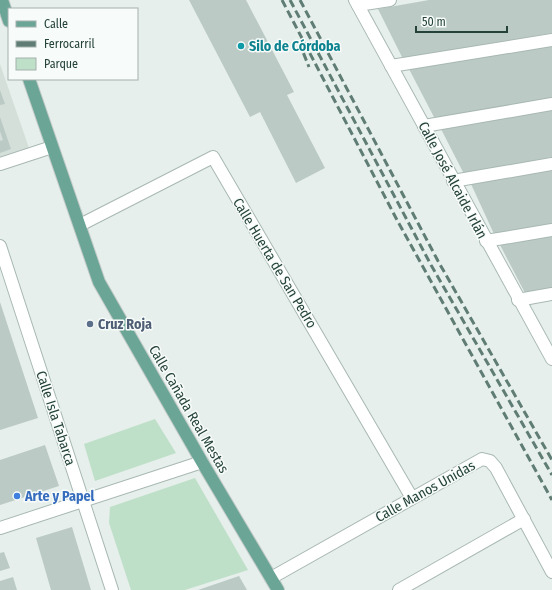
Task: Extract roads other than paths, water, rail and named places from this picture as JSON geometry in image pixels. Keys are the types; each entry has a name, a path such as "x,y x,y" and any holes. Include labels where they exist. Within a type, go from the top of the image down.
{"main road":[{"path":"2,0 8,18"},
{"name":"Calle Cañada Real Mestas","path":"29,80 99,282 202,462 278,590"}],"street":[{"path":"356,3 390,0"},
{"name":"Calle José Alcaide Irlán","path":"356,3 518,300 552,359"},
{"path":"391,66 552,40"},
{"path":"424,126 552,104"},
{"path":"0,164 52,147"},
{"name":"Calle Huerta de San Pedro","path":"80,225 213,157 412,498"},
{"path":"453,181 552,164"},
{"path":"486,241 552,230"},
{"name":"Calle Isla Tabarca","path":"1,252 112,590"},
{"path":"518,300 552,294"},
{"name":"Calle Manos Unidas","path":"271,578 482,459 490,461 496,468 552,572"},
{"path":"0,528 202,462"},
{"path":"399,590 524,519"}],"railway":[{"path":"282,0 397,220 552,500"},
{"path":"290,0 431,265 552,475"},
{"path":"300,0 438,261 552,460"},
{"path":"299,42 309,67"}],"place":[{"name":"Silo de Córdoba","path":"241,46"},
{"name":"Cruz Roja","path":"90,324"},
{"name":"Arte y Papel","path":"17,496"}]}
